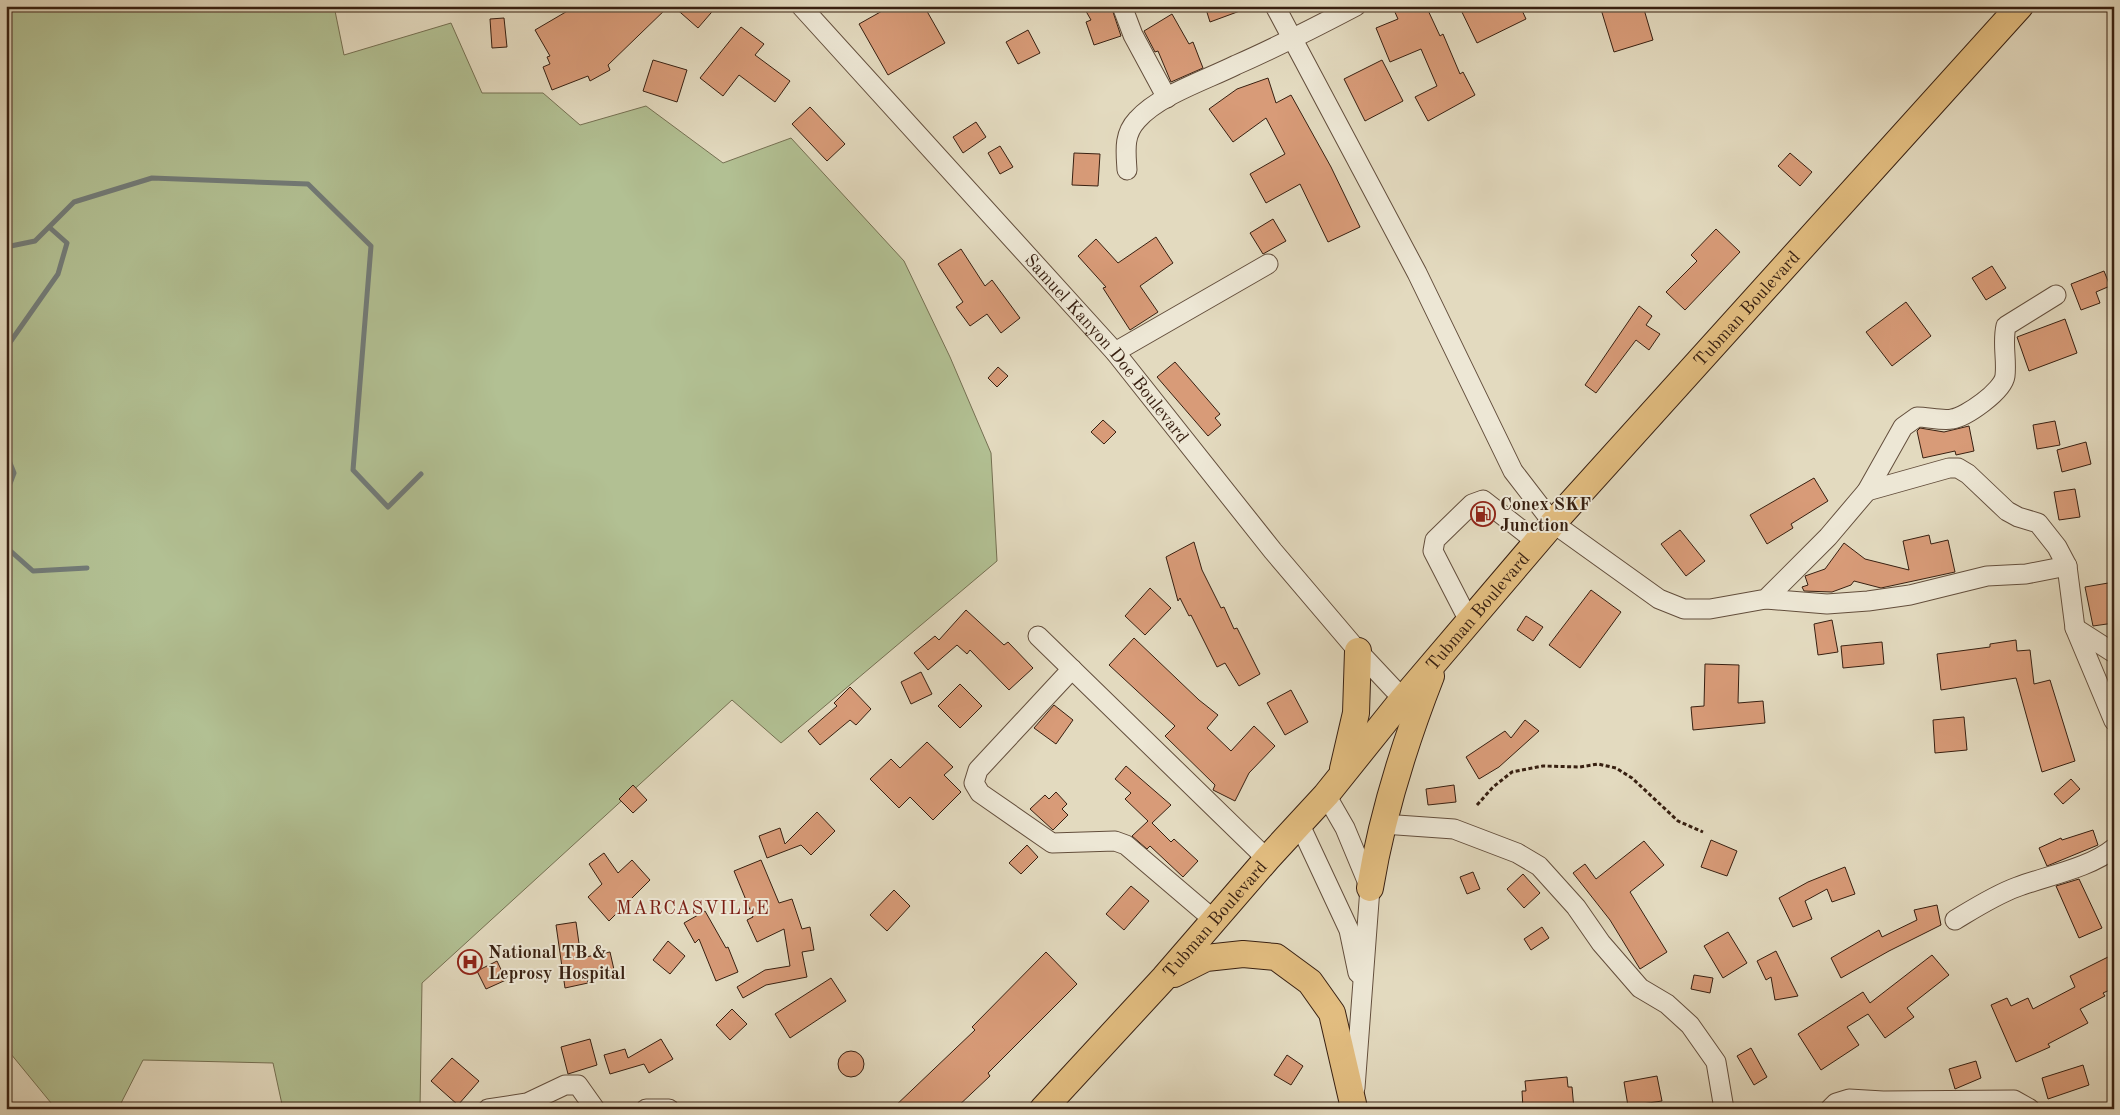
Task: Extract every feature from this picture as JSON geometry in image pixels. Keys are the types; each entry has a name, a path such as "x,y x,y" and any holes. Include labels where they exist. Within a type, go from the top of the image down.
{"highway":[{"name":"Tubman Boulevard","path":"1043,1109 1164,978 1267,859 1326,795 1403,699 1537,542 2020,6"},
{"path":"1342,775 1356,713 1358,651"},
{"path":"1370,888 1383,824 1402,754 1437,660"},
{"path":"1164,978 1206,958 1243,954 1276,957 1310,982 1332,1013 1354,1109"}],"street":[{"name":"Samuel Kanyon Doe Boulevard","path":"801,6 1115,352 1273,551 1358,651 1403,699"},
{"path":"1122,6 1133,35 1167,98"},
{"path":"1274,6 1417,273 1513,471 1554,523 1659,599 1684,609 1710,609 1766,599 1827,604 1868,601 1910,595 1987,576 2026,574 2067,566"},
{"path":"1127,170 1126,139 1136,121 1147,110 1167,98 1291,40 1356,6"},
{"path":"1115,352 1268,264"},
{"path":"1766,599 1828,537 1867,491 1903,427 1917,417 1953,419 1989,400 2002,385 2005,377 2003,337 2006,326 2056,295"},
{"path":"1867,491 1949,468 1958,468 1968,474 2007,510 2018,517 2038,523 2057,546 2067,566 2075,628 2114,721"},
{"path":"1470,621 1433,551 1435,540 1472,504 1483,500 1537,542"},
{"path":"2075,628 2114,653"},
{"path":"1038,636 1267,859"},
{"path":"1072,669 978,770 974,783 980,793 1052,843 1080,844 1115,841 1126,845 1214,920"},
{"path":"1326,795 1346,828 1370,888 1354,1109"},
{"path":"1299,823 1349,930 1362,994"},
{"path":"1383,824 1454,829 1517,853 1539,866 1576,907 1601,943 1640,988 1667,1004 1690,1025 1716,1062 1724,1109"},
{"path":"1955,920 1989,900 2015,888 2072,868 2106,854 2114,848"},
{"path":"488,1109 527,1102 565,1085 578,1085 595,1109"},
{"path":"1830,1109 1836,1103 1849,1099 1883,1101 2014,1100 2030,1109"},
{"path":"646,1109 669,1109"}],"path":[{"path":"1477,805 1493,787 1512,772 1544,766 1580,767 1598,764 1616,768 1632,778 1678,821 1703,832"}],"green space":[{"path":"6,6 334,6 344,55 451,23 482,93 543,93 580,125 646,106 723,163 791,138 904,261 950,357 991,453 997,561 781,743 732,700 422,983 420,1109 283,1109 273,1063 143,1060 118,1109 56,1109 6,1048"}],"building":[{"path":"576,6 669,6 608,65 610,70 590,81 588,76 552,90 543,67 550,64 547,57 550,56 535,30"},
{"path":"673,6 717,6 698,28"},
{"path":"891,6 924,6 945,43 888,75 859,24"},
{"path":"1083,6 1111,6 1121,36 1094,45 1086,22 1091,20"},
{"path":"1205,6 1248,6 1248,8 1210,22"},
{"path":"1402,6 1426,6 1440,36 1443,34 1460,74 1463,72 1475,95 1428,121 1415,97 1437,86 1421,49 1390,62 1376,28 1398,19 1394,10"},
{"path":"1459,6 1520,6 1526,19 1477,43"},
{"path":"1600,6 1643,6 1653,40 1614,52"},
{"path":"1172,14 1189,44 1193,42 1203,68 1171,82 1158,51 1155,52 1144,31"},
{"path":"504,18 507,47 492,48 490,19"},
{"path":"741,27 764,44 755,55 790,81 775,102 739,75 723,96 700,78"},
{"path":"1028,30 1040,53 1018,64 1006,42"},
{"path":"653,60 687,70 677,102 643,91"},
{"path":"1382,60 1403,101 1365,121 1344,79"},
{"path":"1268,78 1276,103 1291,95 1331,167 1360,227 1328,242 1300,184 1266,203 1250,174 1285,154 1266,118 1233,142 1209,109 1237,89"},
{"path":"810,107 845,144 827,161 792,124"},
{"path":"976,122 986,137 963,153 953,137"},
{"path":"1000,146 1013,167 1000,174 988,153"},
{"path":"1074,153 1100,154 1098,186 1072,185"},
{"path":"1790,153 1812,172 1800,186 1778,166"},
{"path":"1273,219 1286,241 1263,254 1250,233"},
{"path":"1716,229 1740,252 1685,310 1666,292 1697,261 1691,255"},
{"path":"1156,237 1173,263 1140,286 1158,312 1130,330 1103,288 1106,287 1078,256 1096,239 1118,263"},
{"path":"961,249 985,286 992,280 1020,318 1001,333 987,314 970,326 956,307 963,302 938,264"},
{"path":"1992,266 2006,288 1986,300 1972,278"},
{"path":"2104,271 2110,286 2096,292 2100,303 2081,310 2071,284"},
{"path":"1906,302 1931,336 1892,366 1866,332"},
{"path":"1639,306 1652,316 1646,325 1660,334 1649,350 1636,340 1596,393 1585,385"},
{"path":"2065,319 2077,353 2029,371 2017,337"},
{"path":"1175,362 1220,414 1215,418 1221,425 1208,436 1157,377"},
{"path":"998,367 1008,376 997,387 988,378"},
{"path":"1103,420 1116,432 1104,444 1091,432"},
{"path":"2055,421 2060,445 2037,449 2033,425"},
{"path":"1969,426 1974,451 1956,455 1955,451 1923,458 1917,431 1920,428 1944,432"},
{"path":"2086,442 2091,464 2062,472 2057,450"},
{"path":"1814,478 1828,501 1791,524 1793,528 1767,544 1750,515"},
{"path":"2075,489 2080,517 2059,520 2054,492"},
{"path":"1680,530 1705,561 1686,576 1661,544"},
{"path":"1929,535 1931,544 1948,540 1955,572 1881,588 1854,581 1851,585 1832,592 1804,591 1802,587 1808,585 1805,576 1825,569 1844,543 1865,559 1909,570 1903,541"},
{"path":"1194,542 1202,570 1221,608 1224,607 1234,629 1237,628 1260,674 1239,686 1225,663 1217,667 1191,615 1189,616 1180,598 1178,601 1166,557"},
{"path":"2114,582 2114,623 2093,626 2085,587"},
{"path":"1150,588 1171,608 1145,635 1125,616"},
{"path":"1591,590 1621,612 1580,668 1549,645"},
{"path":"966,610 1004,645 1008,642 1033,668 1009,690 970,650 967,654 957,645 928,670 914,653 935,636 939,640"},
{"path":"1526,616 1543,627 1533,641 1517,630"},
{"path":"1832,620 1838,652 1818,655 1814,624"},
{"path":"1134,638 1199,700 1218,715 1207,728 1231,751 1254,726 1275,746 1249,773 1235,801 1213,790 1215,785 1165,736 1175,726 1109,665"},
{"path":"2016,640 2017,651 2030,650 2034,684 2050,680 2075,761 2042,772 2016,678 1941,690 1937,654 1990,647 1990,644"},
{"path":"1882,642 1884,664 1843,668 1841,646"},
{"path":"1705,664 1739,665 1738,703 1763,701 1765,723 1693,730 1691,707 1704,706"},
{"path":"921,672 932,694 911,704 901,682"},
{"path":"960,684 982,706 960,728 938,706"},
{"path":"850,687 871,709 856,725 850,720 820,745 808,731 837,706 834,703"},
{"path":"1291,690 1308,722 1285,735 1267,703"},
{"path":"1054,705 1073,720 1056,744 1034,728"},
{"path":"1964,717 1967,750 1935,753 1933,720"},
{"path":"1525,720 1539,731 1499,767 1479,779 1466,757 1505,731 1511,738"},
{"path":"927,742 953,767 944,775 961,792 933,820 910,797 899,808 870,779 891,759 900,768"},
{"path":"1126,766 1171,805 1152,823 1171,842 1174,839 1198,861 1183,877 1150,846 1147,849 1132,836 1148,821 1125,799 1131,793 1115,779"},
{"path":"2071,779 2080,789 2063,804 2054,794"},
{"path":"633,785 647,800 633,813 619,799"},
{"path":"1454,785 1456,802 1428,805 1426,789"},
{"path":"1056,792 1067,804 1062,809 1068,815 1053,830 1030,809 1045,795 1049,799"},
{"path":"817,812 835,831 811,855 801,845 767,858 759,836 780,828 785,844"},
{"path":"2093,830 2098,845 2047,866 2039,848 2061,838 2062,840"},
{"path":"1711,840 1737,851 1727,876 1701,867"},
{"path":"1644,841 1664,865 1630,892 1667,952 1640,969 1610,920 1573,873 1585,864 1596,879"},
{"path":"1027,845 1038,857 1021,874 1009,863"},
{"path":"604,853 618,873 632,860 650,880 609,921 588,897 602,884 589,864"},
{"path":"761,860 779,903 792,899 802,929 810,927 814,950 802,952 807,977 766,985 743,998 737,987 765,970 790,966 784,929 757,942 747,920 753,917 734,871"},
{"path":"1845,867 1855,894 1832,902 1827,889 1805,901 1812,919 1793,927 1779,898 1808,882"},
{"path":"1473,872 1480,889 1467,894 1460,877"},
{"path":"1523,874 1540,893 1524,908 1507,889"},
{"path":"2079,879 2102,928 2079,938 2056,886"},
{"path":"1131,886 1149,901 1124,930 1106,914"},
{"path":"894,890 910,906 887,931 870,915"},
{"path":"1937,905 1941,925 1841,978 1831,958 1879,930 1882,937 1917,920 1914,910"},
{"path":"705,911 726,948 728,947 738,972 716,981 699,939 695,943 684,923"},
{"path":"576,922 581,958 610,952 615,974 587,980 588,983 565,988 556,925"},
{"path":"1542,927 1549,938 1531,950 1524,939"},
{"path":"1728,932 1747,963 1723,978 1704,946"},
{"path":"668,941 685,956 670,974 653,960"},
{"name":"National TB & Leprosy Hospital","path":"474,951 481,966 465,973 458,958"},
{"path":"1776,951 1798,996 1775,1000 1771,977 1766,980 1757,961"},
{"path":"1046,952 1077,984 988,1073 990,1076 955,1109 892,1109 975,1030 972,1027"},
{"path":"2114,954 2114,988 2103,993 2105,996 2080,1009 2088,1023 2048,1044 2050,1047 2016,1062 1991,1005 2007,998 2011,1006 2028,998 2033,1009 2075,987 2070,976"},
{"path":"1932,955 1949,975 1907,1008 1914,1017 1885,1038 1868,1014 1847,1027 1859,1045 1821,1070 1798,1034 1863,992 1870,1003"},
{"path":"497,961 506,980 486,989 477,971"},
{"path":"1694,975 1713,978 1710,993 1691,989"},
{"path":"831,978 846,1001 790,1038 775,1014"},
{"path":"732,1009 747,1024 730,1040 716,1025"},
{"path":"590,1039 597,1065 568,1074 561,1047"},
{"path":"661,1039 673,1059 649,1073 644,1064 610,1074 604,1055 625,1049 628,1058"},
{"path":"1751,1048 1767,1077 1754,1085 1737,1056"},
{"path":"851,1051 860,1055 864,1064 860,1073 851,1077 842,1073 838,1064 842,1055"},
{"path":"1287,1055 1303,1066 1291,1085 1274,1075"},
{"path":"452,1058 479,1081 458,1105 431,1081"},
{"path":"1976,1061 1981,1078 1955,1089 1949,1069"},
{"path":"2083,1065 2089,1085 2048,1099 2042,1078"},
{"path":"1657,1076 1662,1101 1628,1106 1624,1082"},
{"path":"1567,1077 1568,1087 1572,1087 1574,1109 1523,1109 1522,1091 1526,1091 1525,1081"}],"waterway":[{"path":"6,247 35,241 74,202 152,178 308,184 371,246 353,470 388,507 421,474"},
{"path":"6,348 58,274 67,243 49,227"},
{"path":"6,453 14,473 6,494"},
{"path":"6,547 33,571 87,568"}],"place":[{"name":"Conex SKF Junction","path":"1483,514"},
{"name":"National TB & Leprosy Hospital","path":"470,962"}],"district":[{"name":"MARCASVILLE","path":"693,907"}]}
